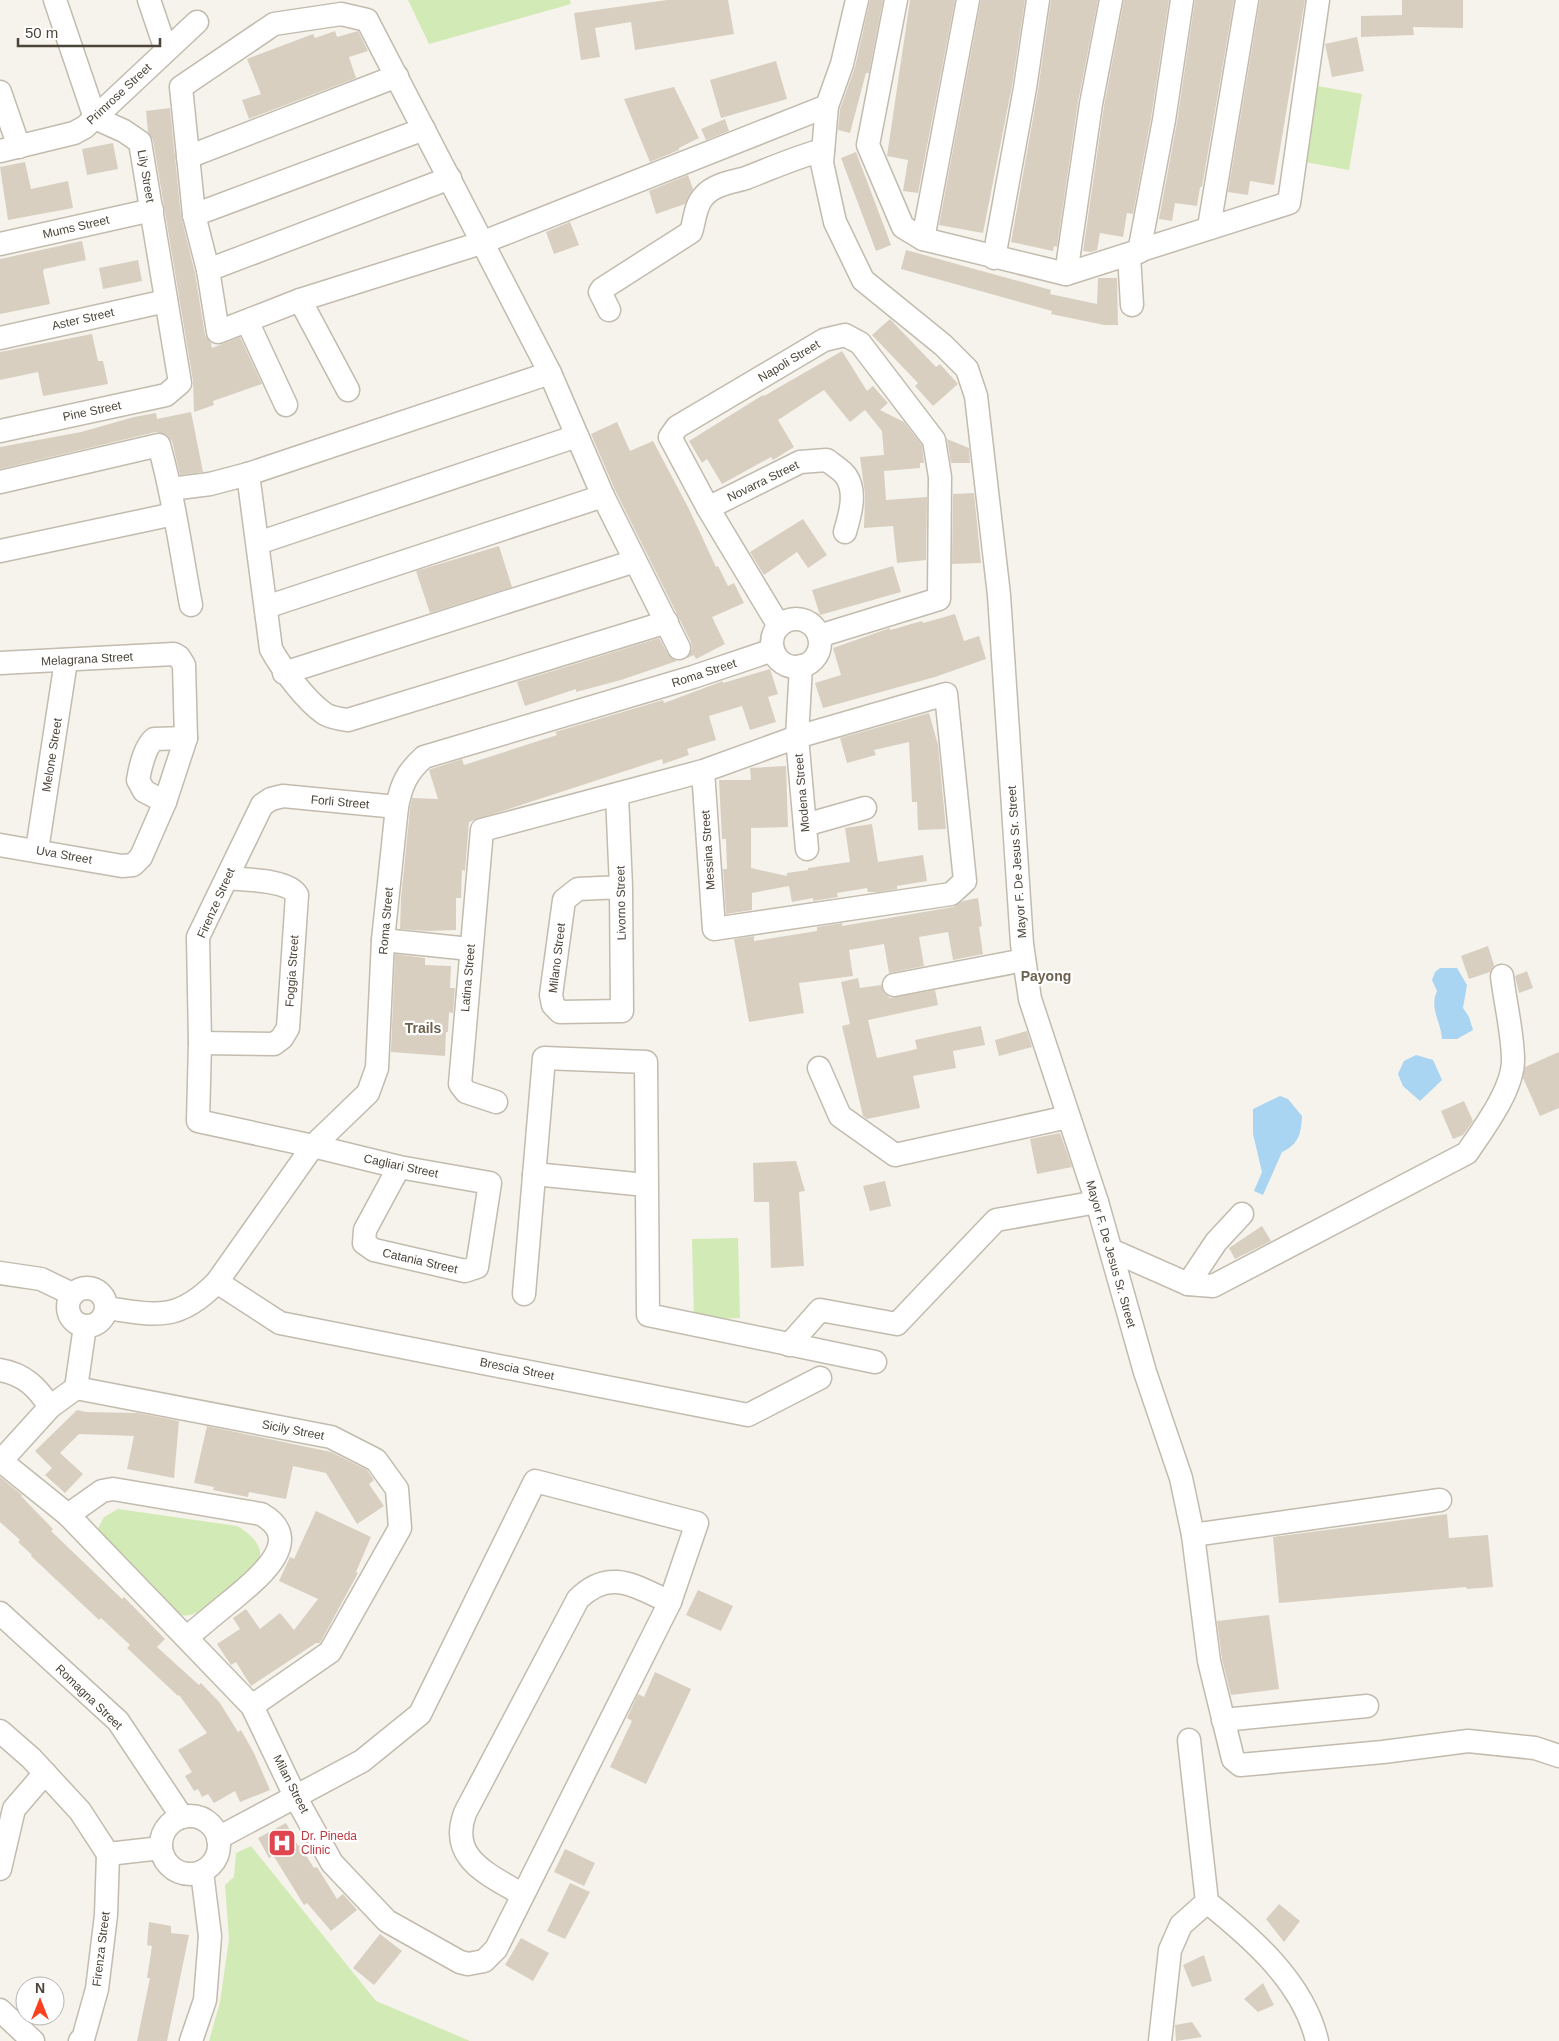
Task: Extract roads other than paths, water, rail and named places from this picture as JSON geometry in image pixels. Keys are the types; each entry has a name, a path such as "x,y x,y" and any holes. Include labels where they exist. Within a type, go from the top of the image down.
{"street":[{"path":"55,0 95,118"},
{"path":"149,0 166,50"},
{"name":"Mayor F. De Jesus Sr. Street","path":"857,0 842,64 827,106 822,163 835,222 863,280 943,345 966,369 976,396 999,595 1024,960 1030,1000 1097,1202 1145,1372 1181,1478 1193,1535 1209,1661 1233,1758 1240,1766 1383,1752 1468,1741 1535,1748 1559,1756"},
{"path":"896,0 868,145 903,227 923,240 1066,274 1134,254 1209,227 1290,203 1318,0"},
{"path":"923,240 968,0"},
{"path":"994,258 1025,88 1038,0"},
{"path":"1066,274 1090,104 1111,0"},
{"path":"1132,305 1134,254 1164,120 1182,0"},
{"path":"1209,227 1247,0"},
{"path":"679,648 668,622 603,496 550,372 481,243 450,178 367,20 341,14 274,24 181,87 194,215 208,270 218,332 300,300 481,243 827,106"},
{"name":"Primrose Street","path":"9,149 74,133 95,118 196,22"},
{"path":"188,157 397,76"},
{"path":"0,92 9,149"},
{"name":"Lily Street","path":"95,118 124,131 140,142 180,383"},
{"path":"194,215 424,130"},
{"path":"610,310 600,292 602,289 690,232 694,216 703,196 712,189 791,159 823,150"},
{"path":"208,270 450,178"},
{"name":"Mums Street","path":"0,244 152,210"},
{"path":"300,300 348,390"},
{"name":"Aster Street","path":"0,338 166,301"},
{"path":"248,321 286,405"},
{"name":"Napoli Street","path":"779,626 708,508 670,437 677,427 824,340 845,335 860,343 934,440 940,478 939,600 818,636"},
{"path":"171,489 210,484 248,474 550,372"},
{"name":"Pine Street","path":"0,431 166,395 180,383"},
{"path":"258,543 577,436"},
{"path":"0,482 159,445 171,489 191,606"},
{"name":"Novarra Street","path":"708,508 800,462 828,460 846,476 851,494 851,512 845,532"},
{"path":"248,474 271,649 284,673 325,714 348,720 668,622"},
{"path":"266,607 603,496"},
{"path":"0,551 174,514"},
{"path":"284,673 635,561"},
{"path":"793,619 801,620 815,628 818,636 820,643 814,658 801,666 794,666 781,661 773,650 772,637 779,626 793,619"},
{"name":"Roma Street","path":"107,1308 146,1314 166,1314 184,1308 199,1300 217,1282 314,1146 368,1093 377,1068 384,940 397,807 401,786 410,769 424,757 693,677 773,650"},
{"name":"Melagrana Street","path":"0,664 174,654 179,656 184,665 186,738"},
{"name":"Melone Street","path":"38,850 66,661"},
{"name":"Modena Street","path":"801,666 797,737 807,849"},
{"name":"Messina Street","path":"703,771 714,929 950,894 965,881 946,694 797,737"},
{"path":"617,795 703,771 797,737"},
{"path":"186,738 165,802 144,791 138,780 139,774 148,747 154,739 186,738"},
{"name":"Latina Street","path":"496,1102 466,1092 460,1084 470,949 482,830 617,795"},
{"name":"Livorno Street","path":"617,795 621,887 622,1011"},
{"name":"Forli Street","path":"283,796 397,807"},
{"name":"Firenze Street","path":"198,1121 200,1043 198,937 262,805 270,799 283,796"},
{"name":"Uva Street","path":"0,845 128,866 138,861 141,857 165,802"},
{"path":"805,825 865,808"},
{"name":"Foggia Street","path":"200,1043 274,1044 282,1038 288,1028 297,894 285,885 227,878"},
{"name":"Milano Street","path":"621,887 578,890 564,900 551,995 553,1005 560,1012 622,1011"},
{"path":"384,940 470,949"},
{"path":"894,985 1024,960"},
{"path":"1111,1250 1188,1284 1213,1286 1467,1153 1487,1124 1508,1085 1513,1061 1502,976"},
{"path":"524,1294 544,1058 646,1062 648,1315 875,1362"},
{"path":"820,1068 840,1116 895,1154 1068,1117"},
{"name":"Cagliari Street","path":"198,1121 314,1146 399,1167 490,1183"},
{"name":"Catania Street","path":"399,1167 365,1230 364,1242 374,1250 465,1271 476,1267 479,1261 490,1183"},
{"path":"534,1174 646,1185"},
{"path":"789,1345 820,1310 897,1324 996,1220 1097,1202"},
{"path":"1188,1284 1216,1242 1242,1214"},
{"path":"0,1273 41,1279 72,1294"},
{"name":"Brescia Street","path":"217,1282 280,1323 748,1415 820,1378"},
{"path":"83,1288 95,1289 104,1296 107,1308 102,1320 92,1326 85,1326 74,1322 70,1317 68,1305 72,1294 83,1288"},
{"path":"0,1461 50,1407 76,1388 85,1326"},
{"path":"0,1370 26,1379 39,1390 50,1407"},
{"name":"Sicily Street","path":"76,1388 331,1437 376,1460 397,1489 400,1528 330,1652 252,1706"},
{"name":"Milan Street","path":"0,1461 68,1516 252,1706 296,1798 332,1863 387,1922 450,1958 468,1964 484,1961 491,1956 670,1602 697,1523 535,1482 420,1714 362,1761 296,1798"},
{"path":"68,1516 102,1491 113,1489 261,1514 271,1520 278,1529 280,1540 277,1552 266,1572 187,1638"},
{"path":"1193,1535 1440,1500"},
{"path":"521,1894 479,1868 469,1859 461,1842 461,1822 464,1813 578,1599 598,1584 619,1581 670,1602"},
{"name":"Romagna Street","path":"0,1613 118,1721 182,1817"},
{"path":"1224,1720 1368,1706"},
{"path":"0,1731 45,1773 80,1812 108,1854 161,1848"},
{"path":"1189,1740 1207,1902 1242,1930 1272,1961 1312,2019 1317,2041"},
{"path":"0,1869 14,1809 45,1773"},
{"path":"218,1838 296,1798"},
{"path":"182,1817 201,1818 209,1823 218,1838 219,1846 214,1862 202,1872 183,1874 175,1870 163,1857 161,1848 164,1832 175,1820 182,1817"},
{"name":"Firenza Street","path":"80,2041 83,2039 97,1989 106,1915 108,1854"},
{"path":"191,2041 204,2000 210,1936 202,1872"},
{"path":"1160,2041 1170,1950 1181,1925 1207,1902"},
{"path":"0,2010 33,2041"}],"water":[{"path":"1440,968 1457,968 1467,985 1463,1008 1469,1017 1473,1030 1457,1039 1442,1039 1436,1015 1434,1004 1437,991 1432,980 1435,972"},
{"path":"1416,1055 1433,1060 1442,1080 1420,1101 1403,1086 1398,1074 1404,1061"},
{"path":"1280,1096 1288,1099 1302,1116 1301,1128 1296,1142 1282,1152 1263,1195 1254,1191 1262,1172 1253,1134 1253,1109"}],"place":[{"name":"Dr. Pineda Clinic","path":"282,1843"}],"district":[{"name":"Payong","path":"1046,976"},
{"name":"Trails","path":"423,1028"}]}
